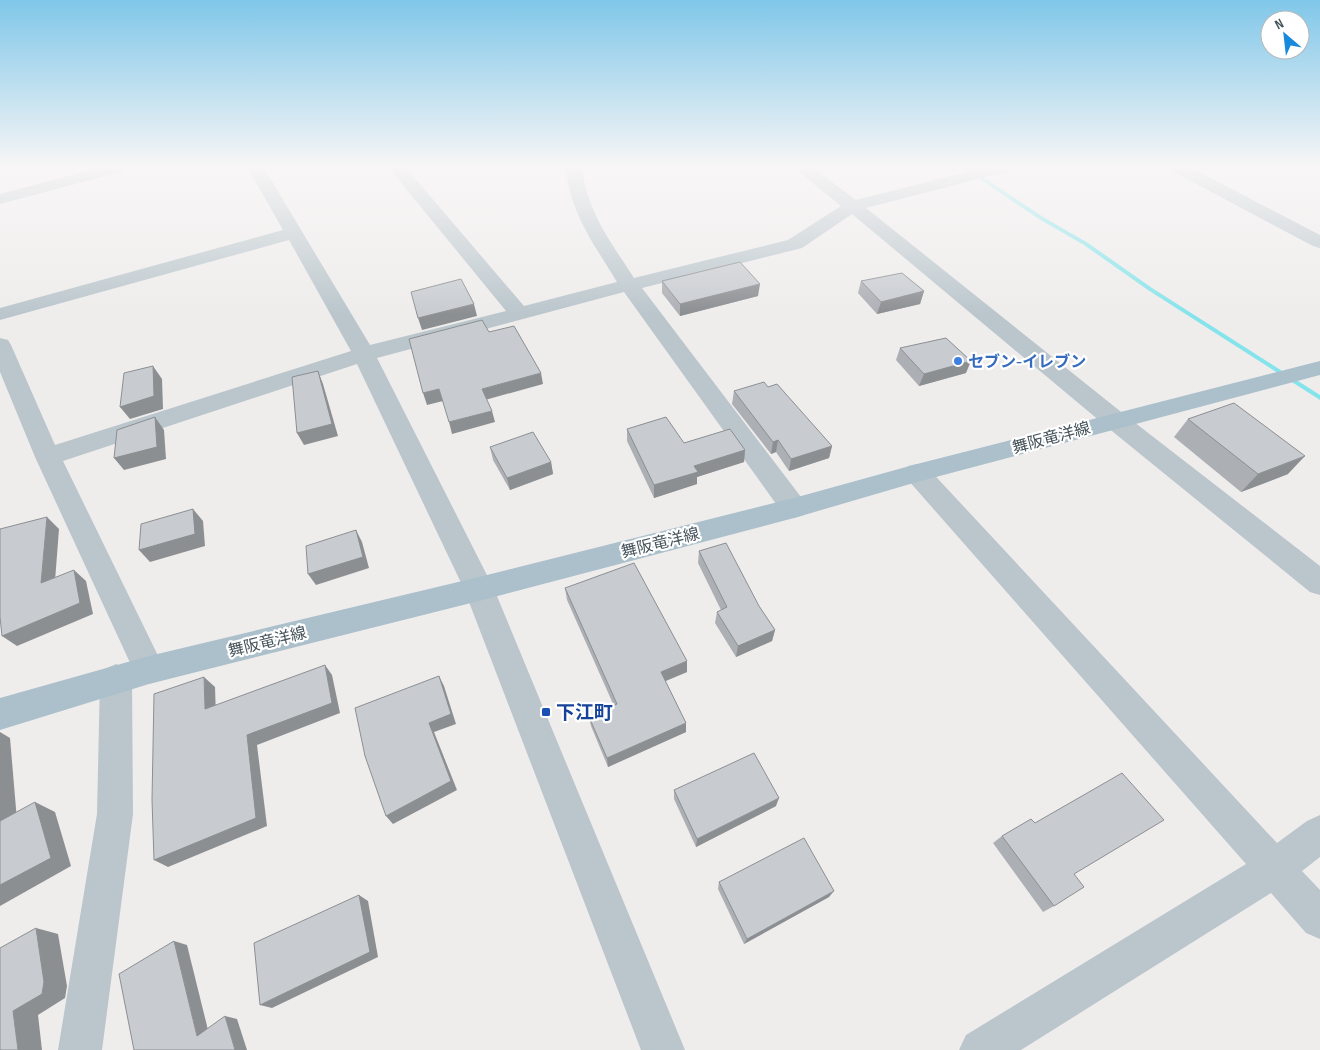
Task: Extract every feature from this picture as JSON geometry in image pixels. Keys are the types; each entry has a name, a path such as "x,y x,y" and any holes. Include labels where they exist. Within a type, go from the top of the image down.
{"main road":[{"name":"舞阪竜洋線","path":"0,714 133,675 794,508 917,472 1320,368"}],"street":[{"path":"285,217 364,354 479,589 664,1050"},
{"path":"438,217 519,313"},
{"path":"587,217 629,285 794,508"},
{"path":"48,458 364,354 795,244 836,217"},
{"path":"867,217 1320,583"},
{"path":"1272,217 1320,242"},
{"path":"0,314 294,233"},
{"path":"0,345 48,458 133,675 115,814 80,1050"},
{"path":"917,472 1320,919"},
{"path":"981,1050 1274,869 1320,834"}],"building":[{"path":"740,262 760,284 680,304 662,281"},
{"path":"902,273 924,291 881,302 861,281"},
{"path":"461,279 474,304 418,318 411,292"},
{"path":"482,320 489,332 514,326 541,373 482,389 492,411 449,422 439,389 423,393 409,339"},
{"path":"946,338 971,361 924,374 900,348"},
{"path":"153,366 154,396 120,407 124,373"},
{"path":"318,371 332,424 297,433 292,377"},
{"path":"764,382 768,387 777,384 832,446 791,459 778,440 773,442 734,391"},
{"path":"1234,403 1305,456 1258,474 1188,419"},
{"path":"155,417 157,447 114,458 117,430"},
{"path":"666,417 684,443 730,429 745,450 694,466 698,472 654,485 627,429"},
{"path":"533,432 551,462 507,478 490,447"},
{"path":"193,509 195,534 139,550 141,524"},
{"path":"47,517 41,583 74,570 80,603 2,636 0,617 0,529"},
{"path":"356,530 363,557 308,574 306,546"},
{"path":"726,543 759,606 775,630 738,646 717,612 727,607 699,551"},
{"path":"634,563 687,661 661,672 686,723 607,758 589,717 617,704 565,588"},
{"path":"325,665 332,703 247,735 256,818 154,860 152,800 154,694 204,677 205,709"},
{"path":"439,676 451,714 429,723 451,781 386,816 365,756 355,708"},
{"path":"754,753 779,798 697,839 674,790"},
{"path":"1122,773 1164,820 1074,874 1084,887 1054,906 1002,836 1031,819 1035,823"},
{"path":"35,802 51,858 0,885 0,821"},
{"path":"804,838 834,891 747,939 719,882"},
{"path":"359,895 370,952 260,1005 254,943"},
{"path":"36,928 44,982 42,994 13,1011 18,1050 0,1050 0,948"},
{"path":"174,941 197,1036 225,1016 235,1050 134,1050 119,974"}],"waterway":[{"path":"1040,217 1086,244 1150,289 1320,398"}],"place":[{"name":"セブン-イレブン","path":"958,361"},
{"name":"下江町","path":"546,712"}]}
